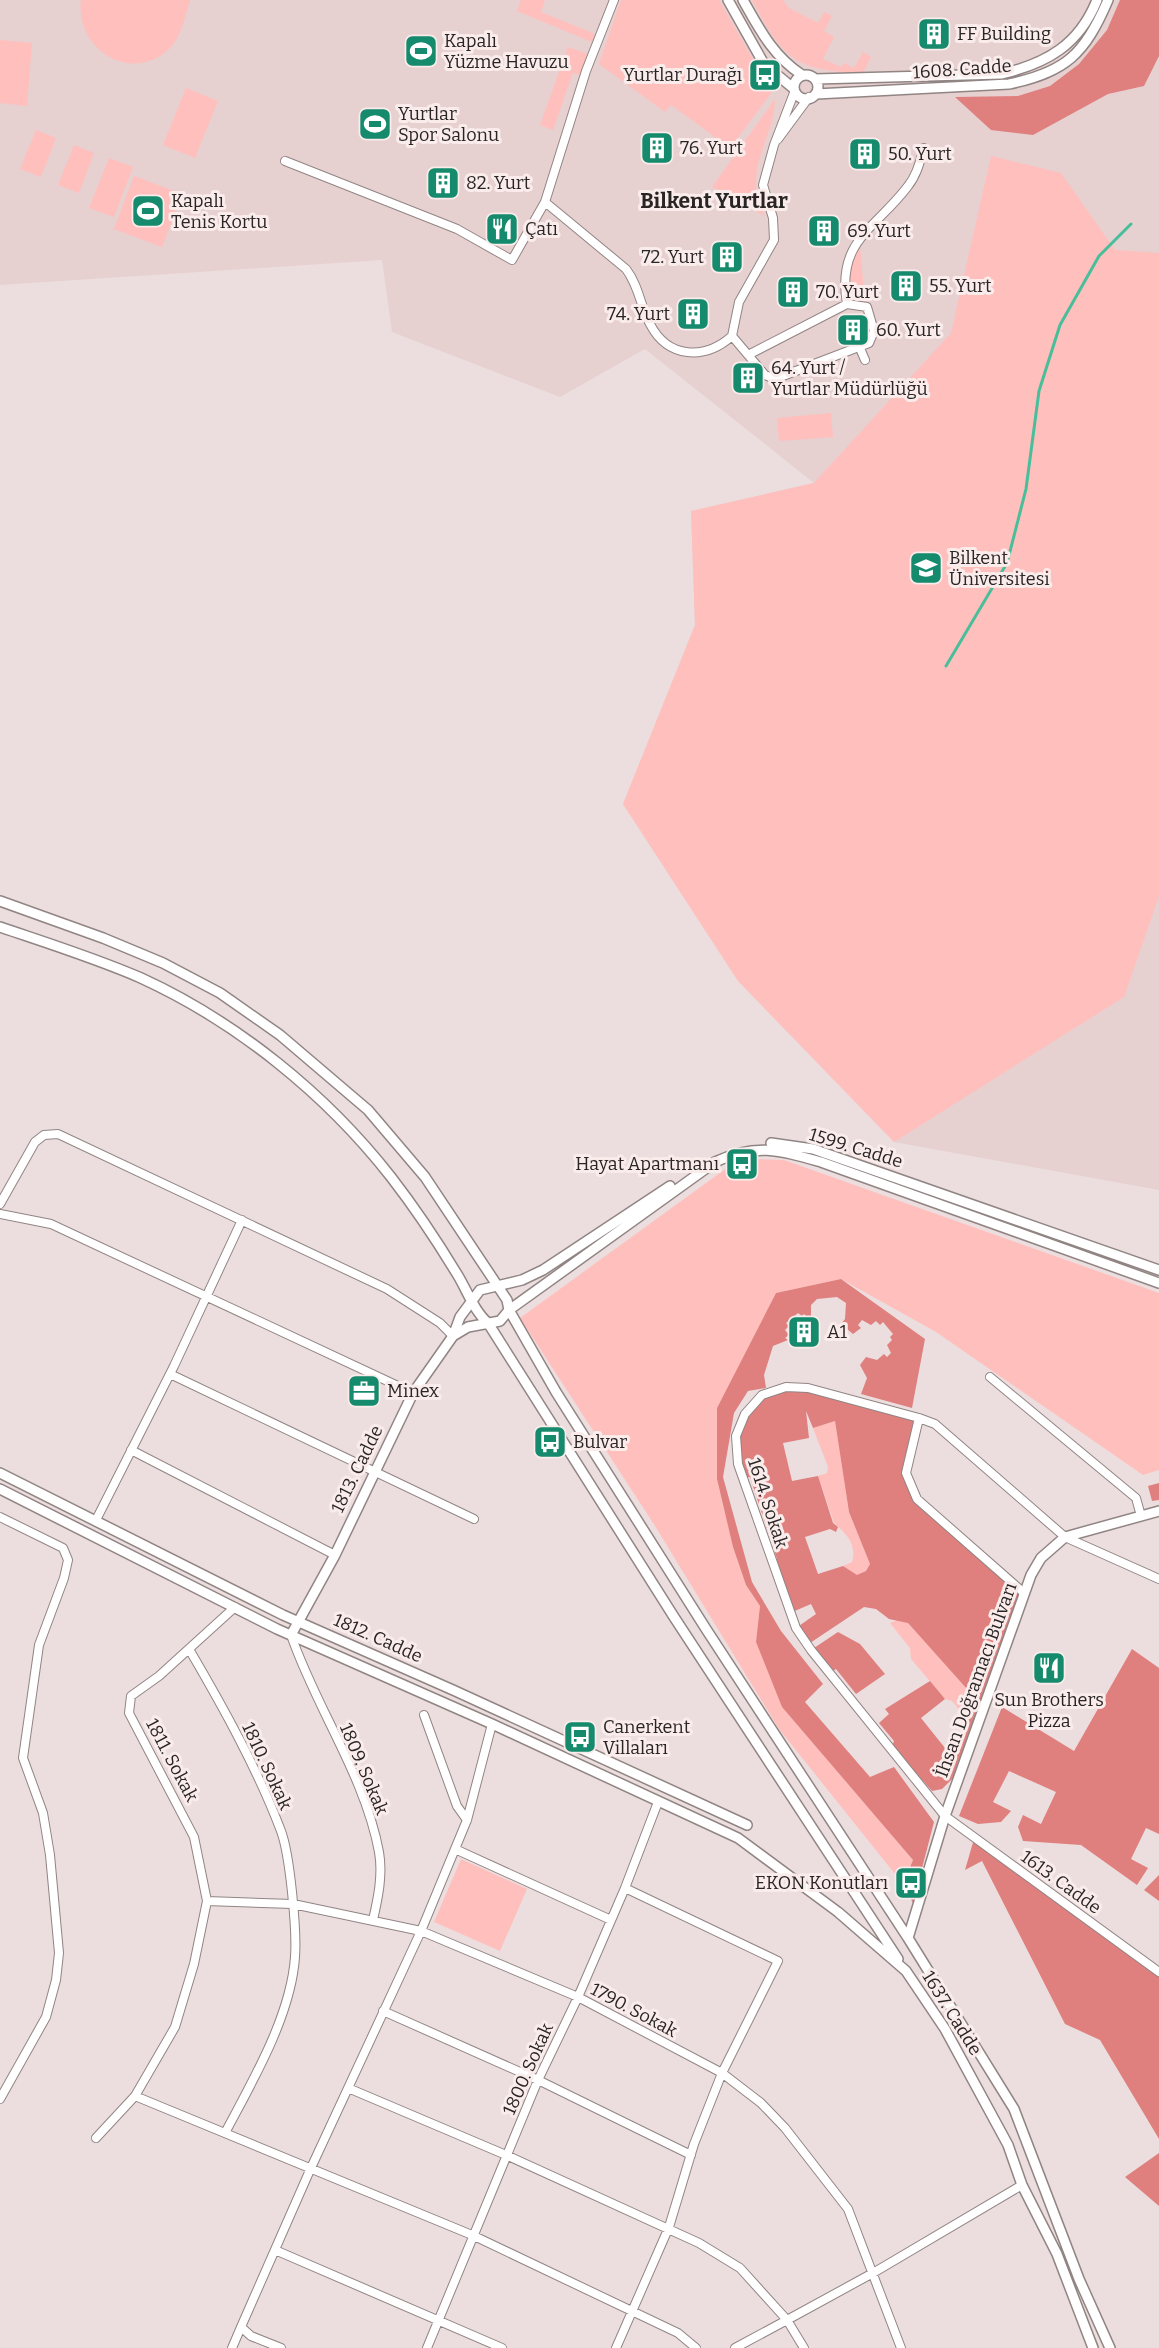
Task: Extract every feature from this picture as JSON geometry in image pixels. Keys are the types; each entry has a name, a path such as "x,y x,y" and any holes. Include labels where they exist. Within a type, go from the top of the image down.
{"street":[{"path":"285,161 430,217 512,260 545,202 586,71 614,0"},
{"path":"728,0 764,64 794,91"},
{"path":"545,202 626,268 636,282 649,321 666,343 681,351 710,352 732,336 740,302 774,240 773,218 764,185 774,145 797,78 802,75 781,60 772,49 743,0"},
{"name":"1608. Cadde","path":"802,75 815,79 1002,74 1028,68 1052,57 1066,45 1083,26 1097,0"},
{"name":"1608. Cadde","path":"794,91 812,95 1009,84 1037,78 1052,72 1079,51 1091,35 1108,0"},
{"path":"774,145 818,88 815,79"},
{"path":"847,304 844,285 850,253 864,234 909,186 919,168 924,148"},
{"path":"732,336 748,355 765,375 775,378 874,338 867,307 847,304 748,355"},
{"path":"859,346 865,360"},
{"path":"0,901 103,938 163,963 220,993 256,1017 368,1110 425,1177 507,1300 509,1310 500,1321 468,1327 453,1335 405,1299 242,1220 53,1133 44,1135 35,1142 0,1204"},
{"path":"0,927 141,978 220,1024 298,1080 356,1134 392,1177 420,1216 473,1299 481,1317 488,1323 674,1617 906,1971"},
{"name":"1599. Cadde","path":"495,1285 522,1280 543,1270 711,1158 737,1146 770,1143 813,1149 1159,1270"},
{"name":"1599. Cadde","path":"509,1310 715,1162 737,1152 774,1149 820,1162 1159,1283"},
{"path":"0,1214 51,1224 413,1393"},
{"path":"96,1520 170,1374 242,1220"},
{"path":"473,1299 480,1290 495,1285"},
{"name":"1813. Cadde","path":"291,1635 335,1555 413,1393 453,1335 460,1317 473,1299"},
{"name":"1637. Cadde","path":"509,1310 556,1392 706,1629 909,1938 1014,2109 1079,2279 1110,2348"},
{"path":"170,1374 474,1519"},
{"path":"990,1377 1136,1498 1141,1516"},
{"name":"1614. Sokak","path":"945,1816 796,1628 738,1464 736,1436 745,1414 762,1395 786,1386 808,1388 935,1424 1065,1537 1159,1579"},
{"path":"919,1418 906,1473 917,1499 1024,1593"},
{"path":"131,1450 335,1555"},
{"name":"1812. Cadde","path":"0,1473 300,1622 747,1825"},
{"name":"1812. Cadde","path":"0,1489 291,1635 492,1724 658,1802"},
{"name":"İhsan Doğramacı Bulvarı","path":"909,1938 945,1816 1024,1593 1041,1558 1065,1537 1159,1511"},
{"path":"0,1517 63,1548 68,1560 64,1578 39,1645 23,1758 43,1813 50,1855 58,1953 56,1980 46,2017 0,2099"},
{"name":"1811. Sokak","path":"207,1901 195,1837 129,1713 131,1696 159,1676 235,1607"},
{"name":"1809. Sokak","path":"291,1635 305,1675 354,1777 372,1826 380,1854 381,1888 373,1920"},
{"name":"1810. Sokak","path":"189,1649 224,1709 282,1833 293,1904 295,1958 284,2003 261,2063 225,2133"},
{"path":"424,1715 457,1806 467,1820"},
{"path":"232,2348 310,2170 421,1930 455,1849 467,1820 492,1724"},
{"path":"658,1802 664,1786"},
{"name":"1637. Cadde","path":"658,1802 728,1833 756,1851 838,1912 906,1971 945,2029 986,2099 1008,2145 1022,2185 1057,2254 1093,2348"},
{"name":"1800. Sokak","path":"427,2348 472,2235 538,2080 578,1997 658,1802"},
{"name":"1613. Cadde","path":"945,1816 1159,1972"},
{"path":"455,1849 610,1920"},
{"path":"616,2348 669,2228 691,2155 722,2073 778,1961 624,1888"},
{"path":"96,2138 135,2096 175,2027 194,1964 207,1901"},
{"name":"1790. Sokak","path":"207,1901 293,1904 421,1930 578,1997 722,2073 760,2103 785,2128 848,2209 901,2348"},
{"path":"383,2011 538,2080 691,2155"},
{"path":"348,2088 669,2228 740,2268 787,2320 804,2348"},
{"path":"135,2096 472,2235 678,2333 696,2348"},
{"path":"735,2348 873,2273 1022,2185"},
{"path":"274,2250 502,2348"},
{"path":"241,2327 251,2336 281,2348"}],"shaded area":[{"name":"Bilkent Üniversitesi","path":"0,0 1159,0 1159,1190 894,1142 738,981 623,804 695,625 691,511 814,483 645,349 560,397 392,332 382,260 0,285"},
{"path":"81,0 190,0 181,31 175,42 156,58 140,63 124,62 110,57 97,47 87,34 82,18"},
{"path":"521,0 545,0 541,12 595,34 592,42 517,11"},
{"path":"621,0 719,0 757,66 758,75 765,84 769,85 772,92 730,148 671,105 665,112 599,64"},
{"path":"752,0 783,0 789,8 818,23 824,12 832,16 824,31 834,37 823,59 841,67 844,63 854,68 863,52 871,57 863,73 821,69 806,65 794,58 773,36"},
{"path":"1120,0 1159,0 1159,56 1144,86 1108,94 1033,135 991,130 955,97 1018,96 1050,86 1079,64 1107,30"},
{"path":"0,40 32,43 27,106 0,103"},
{"path":"568,47 588,54 580,75 573,73 553,130 540,125"},
{"path":"186,88 218,101 195,158 163,145"},
{"path":"775,99 771,123 757,169 758,199 765,216 712,187"},
{"path":"36,130 56,138 41,177 20,169"},
{"path":"74,145 94,153 79,193 58,185"},
{"path":"991,156 1061,173 1115,250 1159,253 1159,896 1124,997 894,1142 738,981 623,804 695,625 691,511 814,483 951,333"},
{"path":"109,158 133,167 114,217 89,208"},
{"name":"Kapalı Tenis Kortu","path":"134,176 182,194 162,247 114,229"},
{"path":"860,246 865,303 850,301 849,294 850,265"},
{"path":"831,413 833,437 779,441 777,418"},
{"path":"756,1159 784,1160 1159,1293 1159,1470 1143,1475 936,1332 841,1279 776,1293 717,1408 717,1479 733,1547 746,1585 760,1606 756,1642 782,1707 913,1860 903,1884 779,1729 655,1526 520,1318 728,1167"},
{"path":"841,1279 925,1339 912,1408 861,1394 867,1378 860,1365 866,1357 877,1360 884,1354 887,1357 891,1353 887,1345 892,1340 890,1337 893,1334 883,1322 880,1325 876,1321 871,1325 862,1320 858,1325 861,1328 853,1334 841,1324 845,1319 846,1303 837,1297 817,1299 811,1305 809,1319 804,1314 802,1316 798,1313 786,1323 789,1326 785,1330 789,1335 785,1338 788,1340 773,1346 764,1375 766,1388 748,1391 734,1413 723,1477 752,1582 781,1631 823,1684 805,1702 870,1777 894,1767 934,1822 913,1903 903,1884 913,1860 782,1707 756,1642 760,1606 746,1585 733,1547 717,1479 717,1408 776,1293"},
{"path":"786,1387 919,1418 906,1473 917,1499 1019,1595 953,1778 942,1789 932,1791 892,1746 894,1741 879,1723 889,1714 885,1709 930,1681 945,1699 921,1718 945,1748 966,1733 966,1723 961,1712 975,1698 908,1623 889,1619 876,1609 864,1607 807,1645 796,1628 816,1614 811,1604 790,1613 772,1562 777,1559 750,1477 742,1478 736,1446 738,1426 747,1410 761,1398","holes":["806,1411 813,1428 835,1421 849,1512 870,1564 866,1571 857,1575 843,1566 818,1574 805,1537 830,1529 836,1532 838,1527 833,1523 818,1476 792,1481 783,1443 809,1438"]},
{"path":"835,1421 849,1512 870,1564 866,1571 857,1576 843,1566 852,1562 852,1544 834,1523 818,1476 827,1473 828,1467 813,1428"},
{"path":"1159,1483 1159,1500 1152,1501 1148,1486"},
{"path":"900,1619 908,1623 975,1698 961,1712 952,1701 945,1699 911,1659 910,1648 890,1623"},
{"path":"838,1632 860,1644 885,1674 856,1694 836,1669 830,1673 811,1650"},
{"path":"1132,1649 1159,1668 1159,1834 1146,1828 1131,1859 1148,1868 1137,1885 1081,1845 1023,1841 1018,1827 1023,1815 1041,1824 1056,1792 1009,1771 993,1802 1011,1811 1001,1822 978,1824 959,1816 1002,1707 1074,1751"},
{"path":"974,1839 1159,1972 1159,2139 1100,2040 1065,2024 982,1861 965,1870"},
{"path":"461,1859 527,1889 500,1951 434,1922"},
{"path":"1159,1875 1159,1901 1144,1890"},
{"path":"1159,2153 1159,2206 1125,2177"}],"waterway":[{"path":"946,666 1007,563 1026,489 1039,391 1060,325 1099,256 1131,224"}],"place":[{"name":"FF Building","path":"934,34"},
{"name":"Kapalı Yüzme Havuzu","path":"421,51"},
{"name":"Yurtlar Durağı","path":"765,75"},
{"name":"Yurtlar Spor Salonu","path":"375,124"},
{"name":"76. Yurt","path":"657,148"},
{"name":"50. Yurt","path":"865,154"},
{"name":"82. Yurt","path":"443,183"},
{"name":"Kapalı Tenis Kortu","path":"148,211"},
{"name":"Çatı","path":"502,229"},
{"name":"69. Yurt","path":"824,231"},
{"name":"72. Yurt","path":"727,257"},
{"name":"55. Yurt","path":"906,286"},
{"name":"70. Yurt","path":"793,292"},
{"name":"74. Yurt","path":"693,314"},
{"name":"60. Yurt","path":"853,330"},
{"name":"64. Yurt / Yurtlar Müdürlüğü","path":"748,378"},
{"name":"Bilkent Üniversitesi","path":"926,568"},
{"name":"Hayat Apartmanı","path":"742,1164"},
{"name":"A1","path":"804,1332"},
{"name":"Minex","path":"364,1391"},
{"name":"Bulvar","path":"550,1442"},
{"name":"Sun Brothers Pizza","path":"1049,1668"},
{"name":"Canerkent Villaları","path":"580,1737"},
{"name":"EKON Konutları","path":"911,1883"}],"district":[{"name":"Bilkent Yurtlar","path":"714,201"}]}
